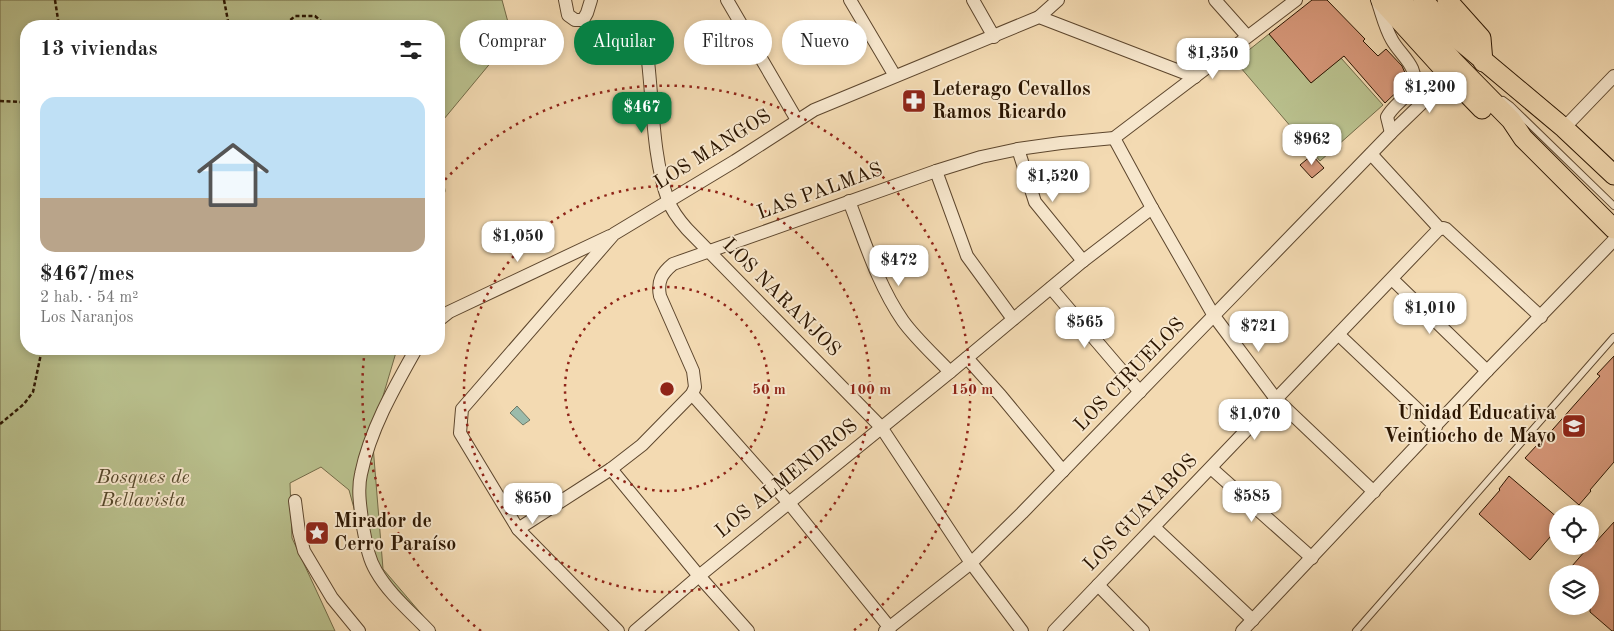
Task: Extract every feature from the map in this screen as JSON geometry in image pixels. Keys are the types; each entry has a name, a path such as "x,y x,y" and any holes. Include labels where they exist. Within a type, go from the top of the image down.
{"main road":[{"path":"1381,0 1452,69 1469,77 1511,120 1523,138 1614,229"},
{"path":"1401,0 1452,69 1500,126 1523,138"},
{"path":"1423,0 1459,40 1483,62 1564,128 1614,175"},
{"path":"1447,0 1481,38 1483,62"}],"street":[{"path":"565,0 568,15 575,20 583,20 591,0"},
{"path":"728,0 797,120"},
{"path":"850,0 895,76"},
{"path":"973,0 994,37"},
{"name":"LOS MANGOS","path":"518,529 460,433 462,409 614,234 735,161 814,110 1039,17 1058,0"},
{"path":"1215,0 1247,36"},
{"path":"1296,0 1114,138 1214,316 1276,399 1374,492"},
{"path":"1377,0 1393,42 1410,64 1414,76 1411,89 1387,117 1391,133"},
{"path":"1039,17 1196,77"},
{"name":"LOS NARANJOS","path":"648,65 657,153 668,200 675,215 881,427 971,563 1022,631"},
{"name":"LOS CIRUELOS","path":"888,629 971,563 1064,471 1452,69"},
{"path":"1564,128 1614,76"},
{"name":"LAS PALMAS","path":"692,394 694,386 693,371 658,288 659,280 664,271 673,264 936,170 981,157 1018,149 1114,138"},
{"path":"1018,149 1034,202 1083,260"},
{"path":"1371,154 1442,228 1541,317"},
{"path":"936,170 967,256 1013,319"},
{"path":"849,201 889,298 904,322 950,372"},
{"name":"LOS ALMENDROS","path":"635,631 699,576 1052,288 1083,260 1152,208"},
{"name":"LOS GUAYABOS","path":"1054,631 1442,228"},
{"path":"445,315 614,234"},
{"path":"1242,631 1487,371 1614,240"},
{"path":"1392,279 1487,371"},
{"path":"1052,288 1140,392"},
{"path":"1338,335 1436,427"},
{"path":"413,355 389,399 370,442 360,476 361,510 366,545 375,571 429,631"},
{"path":"967,358 1064,471"},
{"path":"618,631 518,529 612,469 642,445 692,394 789,503 888,629"},
{"path":"1211,468 1312,558"},
{"path":"612,469 699,576 748,631"},
{"path":"296,501 299,532 304,551 332,598 359,631"},
{"path":"1154,527 1253,620"},
{"path":"1098,586 1143,631"}],"lane":[{"path":"1469,77 1511,106 1614,206"},
{"path":"1356,631 1614,337"}],"path":[{"path":"55,0 58,20"},
{"path":"224,0 228,20"},
{"path":"290,20 295,16 315,16 320,20"},
{"path":"0,101 20,102"},
{"path":"0,424 24,404 33,392 41,355"}],"green space":[{"name":"Bosques de Bellavista","path":"0,0 502,0 507,20 460,20 460,65 489,65 445,118 445,20 20,20 20,355 395,355 372,433 383,569 436,631 425,631 373,578 349,490 321,467 290,483 292,538 335,631 0,631"},
{"path":"1269,34 1311,83 1341,58 1383,105 1320,161 1235,61"}],"shaded area":[{"path":"517,406 530,420 523,425 510,413"}],"building":[{"path":"1312,0 1327,0 1365,39 1363,41 1378,56 1386,49 1402,66 1406,75 1405,84 1385,103 1344,56 1311,83 1269,34"},
{"path":"1312,155 1324,168 1312,178 1300,165"},
{"path":"1614,356 1614,462 1579,505 1525,458 1600,376 1597,374"},
{"path":"1509,476 1549,510 1549,538 1530,560 1479,514"},
{"path":"1614,522 1614,631 1593,615 1599,615 1599,565 1573,565 1582,555 1599,555 1599,538"}],"place":[{"name":"Leterago Cevallos Ramos Ricardo","path":"914,101"},
{"name":"Unidad Educativa Veintiocho de Mayo","path":"1574,426"},
{"name":"Mirador de Cerro Paraíso","path":"317,533"}]}
